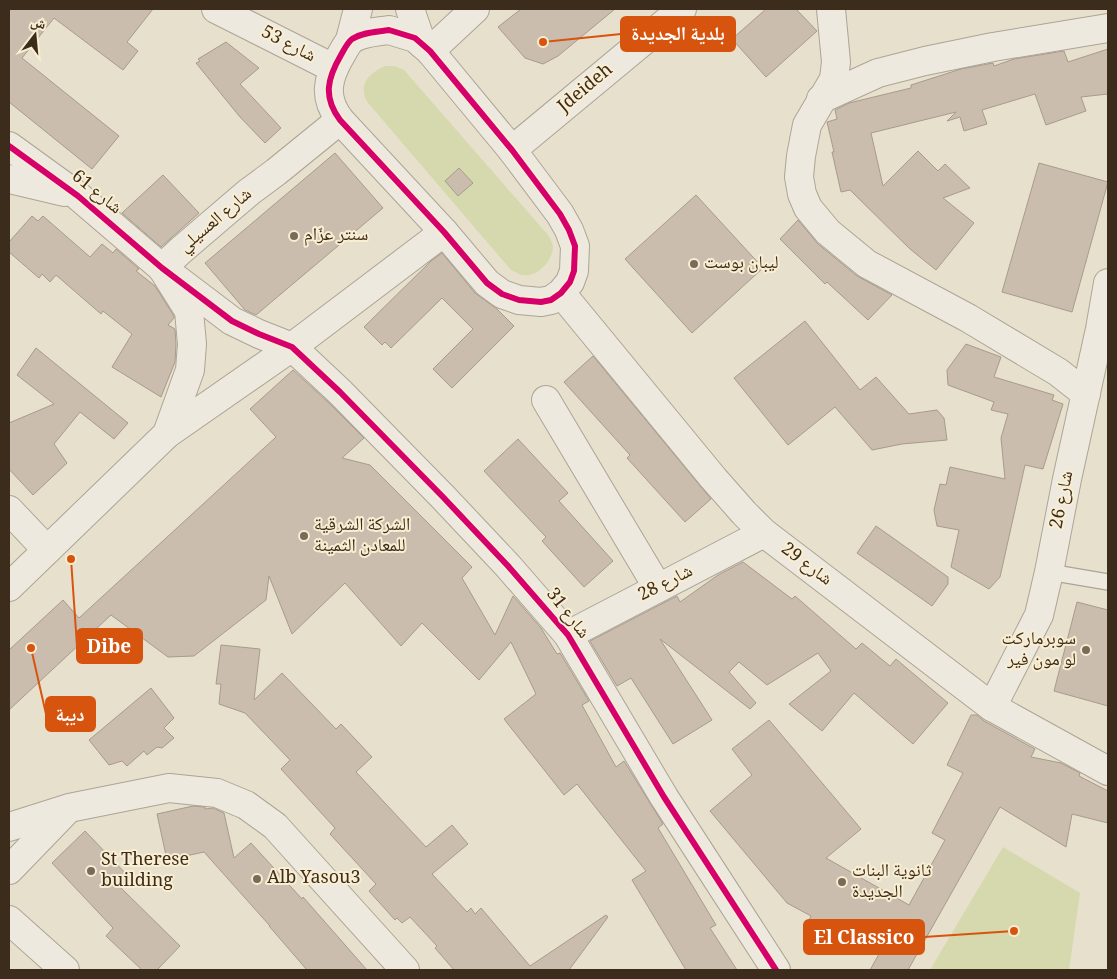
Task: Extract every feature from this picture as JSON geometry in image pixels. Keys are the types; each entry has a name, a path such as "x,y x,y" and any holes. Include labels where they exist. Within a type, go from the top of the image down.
{"street":[{"name":"شارع 53","path":"216,9 333,68"},
{"path":"350,40 366,33 390,30 414,38 426,48 512,150 560,214 575,246 574,271 570,282 561,293 551,300 541,302 519,300 502,294 487,283 444,232 340,120 329,98 330,82 333,68 350,40 358,9"},
{"path":"410,9 426,48"},
{"path":"426,48 474,9"},
{"name":"Jdeideh","path":"512,150 682,9"},
{"path":"830,9 836,62 834,79 807,125 799,177 802,194 808,208 828,232 867,264 968,318 1058,372 1086,394"},
{"path":"821,99 878,73 925,61 1108,28"},
{"name":"شارع العسيلي","path":"162,268 249,192 340,120"},
{"name":"شارع 61","path":"9,146 78,196 162,268"},
{"path":"9,179 78,196"},
{"path":"9,588 167,434 292,347 444,232"},
{"path":"162,268 232,321 292,347"},
{"path":"162,268 188,311 192,344 190,370 167,434"},
{"name":"شارع 26","path":"992,707 1039,615 1100,329 1108,283"},
{"name":"شارع 29","path":"561,293 714,479 764,533 992,707 1108,771"},
{"name":"شارع 31","path":"292,347 340,392 443,497 508,566 568,635 664,797 776,970"},
{"path":"546,400 658,588"},
{"path":"9,510 47,550"},
{"name":"شارع 28","path":"568,635 764,533"},
{"path":"9,826 69,808 169,788 218,792 246,805 275,826 405,970"},
{"path":"9,870 69,808"},
{"path":"9,920 65,970"}],"lane":[{"path":"1049,572 1108,582"}],"green space":[{"path":"385,66 395,66 404,70 548,235 553,246 552,252 547,263 538,271 533,274 521,275 511,270 369,104 364,94 365,84 373,73"},
{"path":"1003,847 1080,893 1069,970 930,970"}],"building":[{"path":"9,9 153,9 127,42 138,51 123,70 54,18 22,58 119,136 92,169 9,102"},
{"path":"521,9 615,9 558,56 543,64 525,58 498,27"},
{"path":"766,9 796,9 817,31 766,77 732,39"},
{"path":"226,42 259,68 240,84 281,128 265,143 240,117 196,63 200,61 198,59"},
{"path":"1108,49 1108,94 1081,97 1086,111 1046,125 1035,94 982,110 987,124 964,131 960,117 947,121 956,112 871,133 883,186 918,151 938,171 945,164 970,188 943,198 974,223 936,270 910,249 850,190 841,192 827,122 837,119 835,110 849,103 911,88 911,85 961,69 993,63 994,66 1014,59 1064,51 1068,62"},
{"name":"سنتر عزّام","path":"335,153 383,208 256,315 245,310 205,263"},
{"path":"1039,163 1108,182 1072,312 1002,292"},
{"path":"459,168 473,183 458,196 445,181"},
{"path":"163,175 199,213 161,247 122,213"},
{"name":"ليبان بوست","path":"696,195 763,268 692,333 625,259"},
{"path":"32,216 38,221 43,216 90,257 102,244 113,253 116,249 139,269 136,271 155,286 174,316 168,325 175,329 176,344 175,362 161,397 112,367 132,334 103,311 101,314 56,275 50,282 42,274 39,278 9,252 9,242"},
{"path":"798,220 818,244 857,276 892,295 868,320 827,282 825,284 780,239"},
{"path":"442,253 475,293 497,309 514,326 452,388 433,369 473,329 442,298 391,348 385,342 382,345 364,327 431,261"},
{"path":"805,321 860,390 876,377 909,414 937,410 944,418 947,440 902,444 872,450 835,407 788,445 734,378"},
{"path":"966,344 1001,357 994,377 1054,395 1052,400 1063,404 1043,469 1025,465 1000,577 989,589 951,567 959,530 937,526 934,510 940,484 946,485 950,467 1005,479 1001,438 1008,414 991,410 994,402 948,385 947,370"},
{"path":"36,348 128,423 114,439 80,412 54,444 67,463 33,495 9,469 9,423 54,404 17,375"},
{"path":"593,356 711,499 685,522 627,458 630,455 564,382"},
{"path":"293,370 364,438 342,458 370,465 472,567 462,578 495,635 513,596 541,628 557,654 560,653 589,701 582,705 616,767 624,761 663,824 658,828 716,925 710,928 737,970 686,970 632,880 646,871 577,784 564,795 504,719 536,694 511,642 479,680 422,623 401,646 345,583 292,634 269,576 266,600 194,656 168,657 111,615 9,710 9,650 63,600 79,618 276,437 250,409"},
{"path":"518,439 568,493 559,501 613,561 584,587 542,541 546,537 484,471"},
{"path":"876,526 948,577 948,584 932,606 857,553"},
{"path":"743,562 792,599 795,596 856,649 862,643 890,666 896,659 948,703 913,744 854,693 822,731 789,704 831,671 818,653 767,685 739,662 729,672 756,703 750,709 660,639 712,720 673,744 631,678 617,686 590,641 677,596 680,602 718,575"},
{"name":"سوبرماركت لو مون فير","path":"1077,602 1108,610 1108,706 1054,691"},
{"path":"221,645 260,649 254,700 282,673 336,729 341,724 372,757 356,772 426,847 452,825 468,844 432,874 467,912 471,908 475,914 481,908 530,966 606,915 608,917 569,970 454,970 435,948 437,946 410,917 402,923 397,918 395,920 369,891 376,884 330,834 335,828 281,769 290,760 245,713 219,704 221,684 216,684"},
{"path":"151,688 174,718 164,728 174,738 162,748 157,747 147,755 144,751 127,766 122,761 109,765 89,740"},
{"path":"971,715 977,715 984,721 1035,749 1031,757 1061,763 1080,773 1079,776 1108,791 1108,823 1072,814 1066,847 1000,807 908,970 870,970 879,954 838,931 830,944 804,930 811,916 787,903 710,811 752,775 732,749 769,720 861,829 826,858 909,905 945,840 932,833 963,773 947,765"},
{"path":"193,806 205,807 205,809 213,808 224,813 234,858 251,843 302,899 303,897 367,970 307,970 204,852 167,860 157,814"},
{"path":"85,831 130,878 120,887 180,946 157,970 142,970 106,936 113,928 52,863"}],"cycle path":[{"path":"389,30 415,38 430,51 512,150 560,214 575,246 574,271 570,282 561,293 551,300 541,302 519,300 502,294 487,283 444,232 340,120 335,112 329,96 330,80 336,64 347,45 352,39 361,35 389,30"},
{"path":"9,146 78,196 162,268 232,321 292,347 340,392 508,566 568,635 664,797 776,970"}],"place":[{"name":"بلدية الجديدة","path":"543,42"},
{"name":"سنتر عزّام","path":"294,236"},
{"name":"ليبان بوست","path":"694,264"},
{"name":"الشركة الشرقية للمعادن الثمينة","path":"304,536"},
{"name":"Dibe","path":"71,559"},
{"name":"ديبة","path":"31,648"},
{"name":"سوبرماركت لو مون فير","path":"1086,650"},
{"name":"St Therese building","path":"91,871"},
{"name":"Alb Yasou3","path":"257,879"},
{"name":"ثانوية البنات الجديدة","path":"842,882"},
{"name":"El Classico","path":"1014,931"}]}
